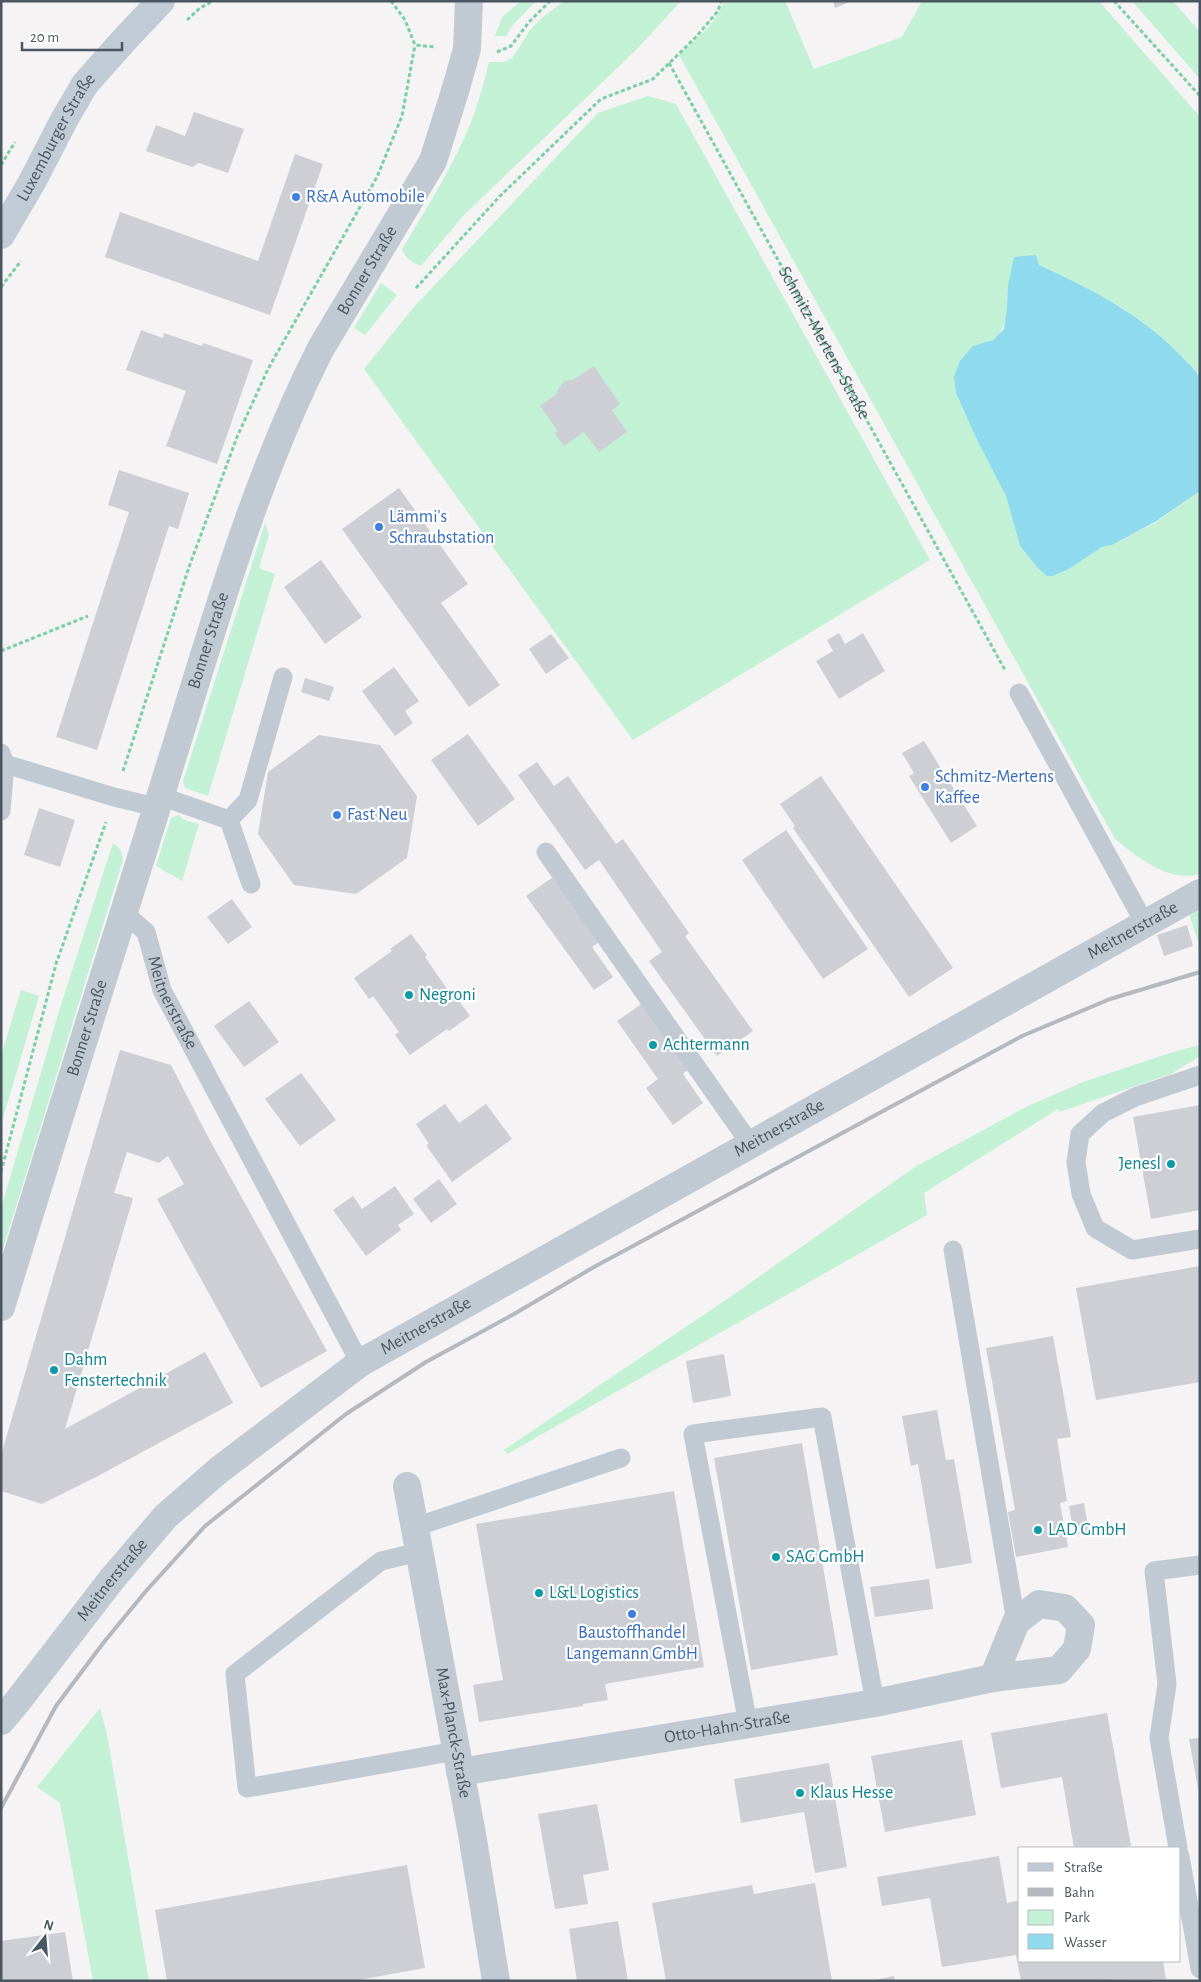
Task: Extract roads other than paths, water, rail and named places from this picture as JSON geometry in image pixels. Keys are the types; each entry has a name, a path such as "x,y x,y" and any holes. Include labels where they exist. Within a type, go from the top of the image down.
{"main road":[{"name":"Luxemburger Straße","path":"1,234 32,182 85,84 161,1"}],"street":[{"name":"Bonner Straße","path":"1,1308 123,912 242,543 268,471 307,376 321,348 433,162 466,49 469,1"},
{"name":"Meitnerstraße","path":"1,1720 23,1696 112,1579 166,1516 219,1470 360,1363 1200,893"},
{"name":"Max-Planck-Straße","path":"407,1486 458,1761 496,1981"},
{"name":"Otto-Hahn-Straße","path":"458,1761 748,1724 875,1703 993,1678 1058,1670 1077,1649 1080,1625 1065,1608 1040,1604 1016,1622"},
{"path":"993,1678 1016,1622"}],"lane":[{"path":"229,820 248,800 283,677"},
{"path":"1019,693 1145,924"},
{"path":"1,811 3,758 114,798 158,802 229,820"},
{"path":"229,820 251,884"},
{"path":"546,852 751,1145"},
{"name":"Meitnerstraße","path":"123,912 146,932 162,990 360,1363"},
{"path":"1200,1075 1134,1097 1103,1113 1080,1134 1076,1162 1081,1194 1096,1228 1132,1250 1200,1239"},
{"path":"953,1250 1016,1622"},
{"path":"748,1724 693,1434 822,1417 875,1703"},
{"path":"458,1761 247,1788 235,1674 381,1562 417,1540 621,1458"},
{"path":"1178,1847 1159,1738 1167,1684 1154,1571 1200,1565"},
{"path":"1181,1862 1200,1969"}],"water":[{"path":"1036,255 1039,265 1098,294 1154,331 1190,365 1200,379 1200,491 1155,522 1112,545 1102,547 1069,569 1053,576 1047,576 1038,568 1020,546 1006,496 977,440 956,393 954,377 960,361 973,346 993,340 1004,329 1008,285 1014,257"}],"railway":[{"path":"1,1808 56,1706 104,1642 146,1591 205,1526 346,1414 426,1362 514,1314 594,1267 1022,1036 1110,999 1200,972"}],"place":[{"name":"R&A Automobile","path":"296,197"},
{"name":"Lämmi's Schraubstation","path":"379,527"},
{"name":"Schmitz-Mertens Kaffee","path":"925,787"},
{"name":"Fast Neu","path":"337,815"},
{"name":"Negroni","path":"409,995"},
{"name":"Achtermann","path":"653,1045"},
{"name":"Jenesl","path":"1171,1164"},
{"name":"Dahm Fenstertechnik","path":"54,1370"},
{"name":"LAD GmbH","path":"1038,1530"},
{"name":"SAG GmbH","path":"776,1557"},
{"name":"L&L Logistics","path":"539,1593"},
{"name":"Baustoffhandel Langemann GmbH","path":"632,1614"},
{"name":"Klaus Hesse","path":"800,1793"}]}
